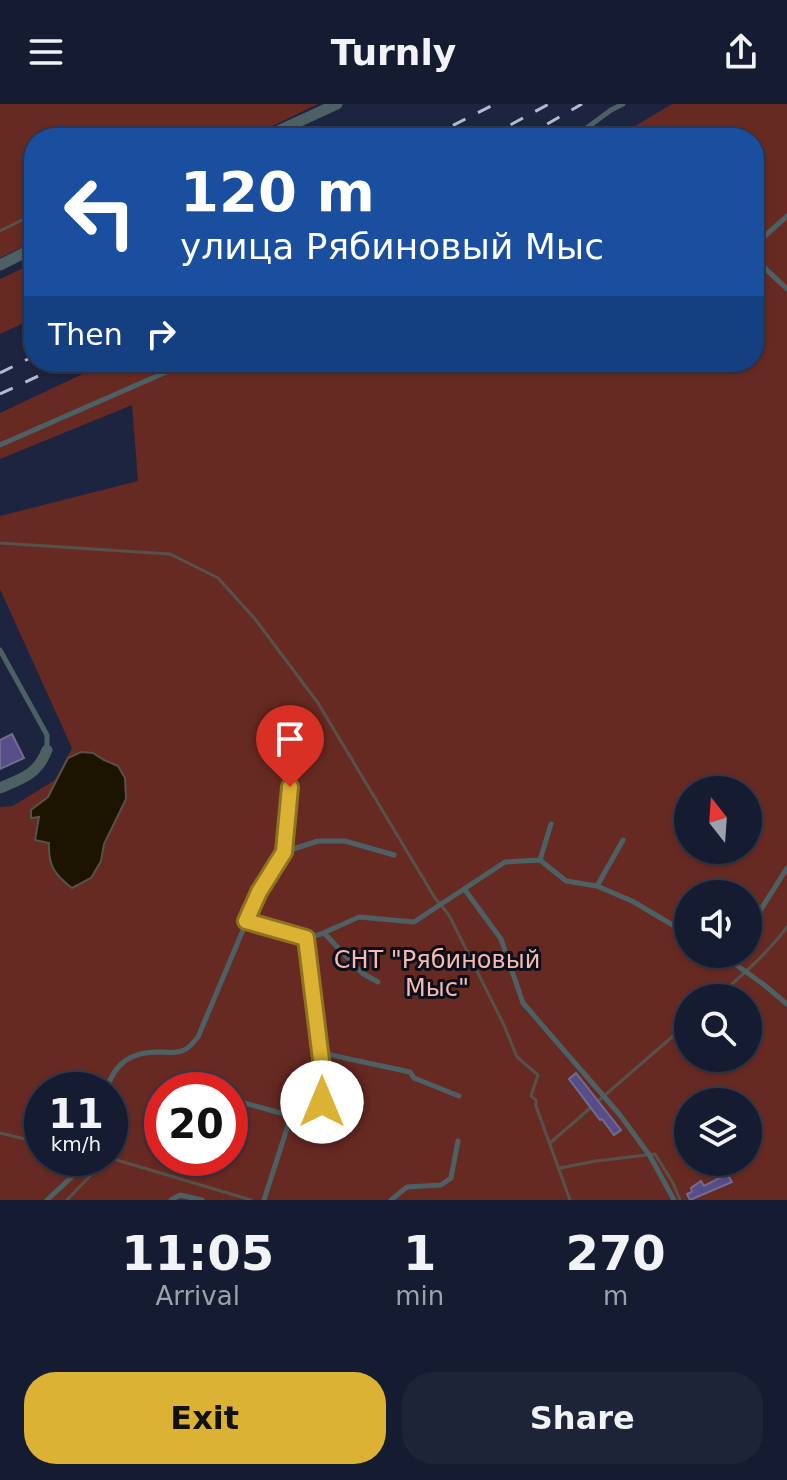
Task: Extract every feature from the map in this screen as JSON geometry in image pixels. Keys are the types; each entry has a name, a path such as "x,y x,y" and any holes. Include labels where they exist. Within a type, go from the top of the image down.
{"street":[{"path":"285,128 337,104"},
{"path":"0,265 24,253"},
{"path":"0,788 27,776 41,764 47,750"}],"lane":[{"path":"587,128 623,104"},
{"path":"764,237 787,216"},
{"path":"764,267 787,289"},
{"path":"0,445 166,372"},
{"path":"0,650 47,735 47,750"},
{"path":"114,1072 132,1056 144,1052 175,1053 186,1050 198,1037 259,892 284,852 290,787"},
{"path":"540,860 551,824"},
{"path":"597,886 623,840"},
{"path":"284,852 318,841 345,841 394,855"},
{"path":"246,921 306,938 359,917 414,922 505,862 540,860 566,881 597,886 632,901 674,926"},
{"path":"762,908 787,868"},
{"path":"465,890 501,939 523,1003 620,1115 650,1156 674,1200"},
{"path":"324,933 362,973 378,982"},
{"path":"248,1104 291,1116 319,1119 324,1084 306,938"},
{"path":"745,968 787,1004"},
{"path":"321,1053 410,1072 414,1078 459,1096"},
{"path":"264,1200 291,1116"},
{"path":"391,1200 407,1187 441,1185 451,1178 458,1141"},
{"path":"47,1200 73,1176"},
{"path":"171,1200 180,1195 202,1200"}],"green space":[{"path":"0,104 318,104 269,128 24,128 24,246 0,258"},
{"name":"СНТ \"Рябиновый Мыс\"","path":"672,104 787,104 787,1200 0,1200 0,807 13,806 55,780 72,748 0,589 0,516 138,481 132,405 0,459 0,413 87,372 764,372 764,128 632,128"},
{"path":"24,268 24,323 0,334 0,279"}],"shaded area":[{"path":"81,752 93,753 118,766 125,778 126,799 91,878 72,888 54,869 49,843 35,840 39,817 31,818 31,810 48,797 68,758"}],"building":[{"path":"12,734 24,758 0,769 0,740"},
{"path":"576,1073 621,1130 614,1135 569,1079"},
{"path":"723,1176 728,1176 732,1182 690,1200 687,1194 692,1192 691,1188 701,1181 704,1186"}],"waterway":[{"path":"0,231 24,219"},
{"path":"0,543 170,554 218,578 255,619 318,703 435,898 449,915 517,1057 538,1075 531,1096 536,1100 570,1200"},
{"path":"731,984 787,927"},
{"path":"550,1143 674,1035"},
{"path":"0,1133 24,1139"},
{"path":"560,1168 655,1154 680,1200"},
{"path":"128,1163 251,1200"},
{"path":"67,1200 90,1176"}],"railway":[{"path":"448,128 495,104"},
{"path":"505,128 549,104"},
{"path":"540,128 582,104"},
{"path":"0,373 24,361"},
{"path":"0,394 47,372"}],"route":[{"path":"290,787 284,852 259,892 246,921 306,938 321,1053 322,1102"}]}
